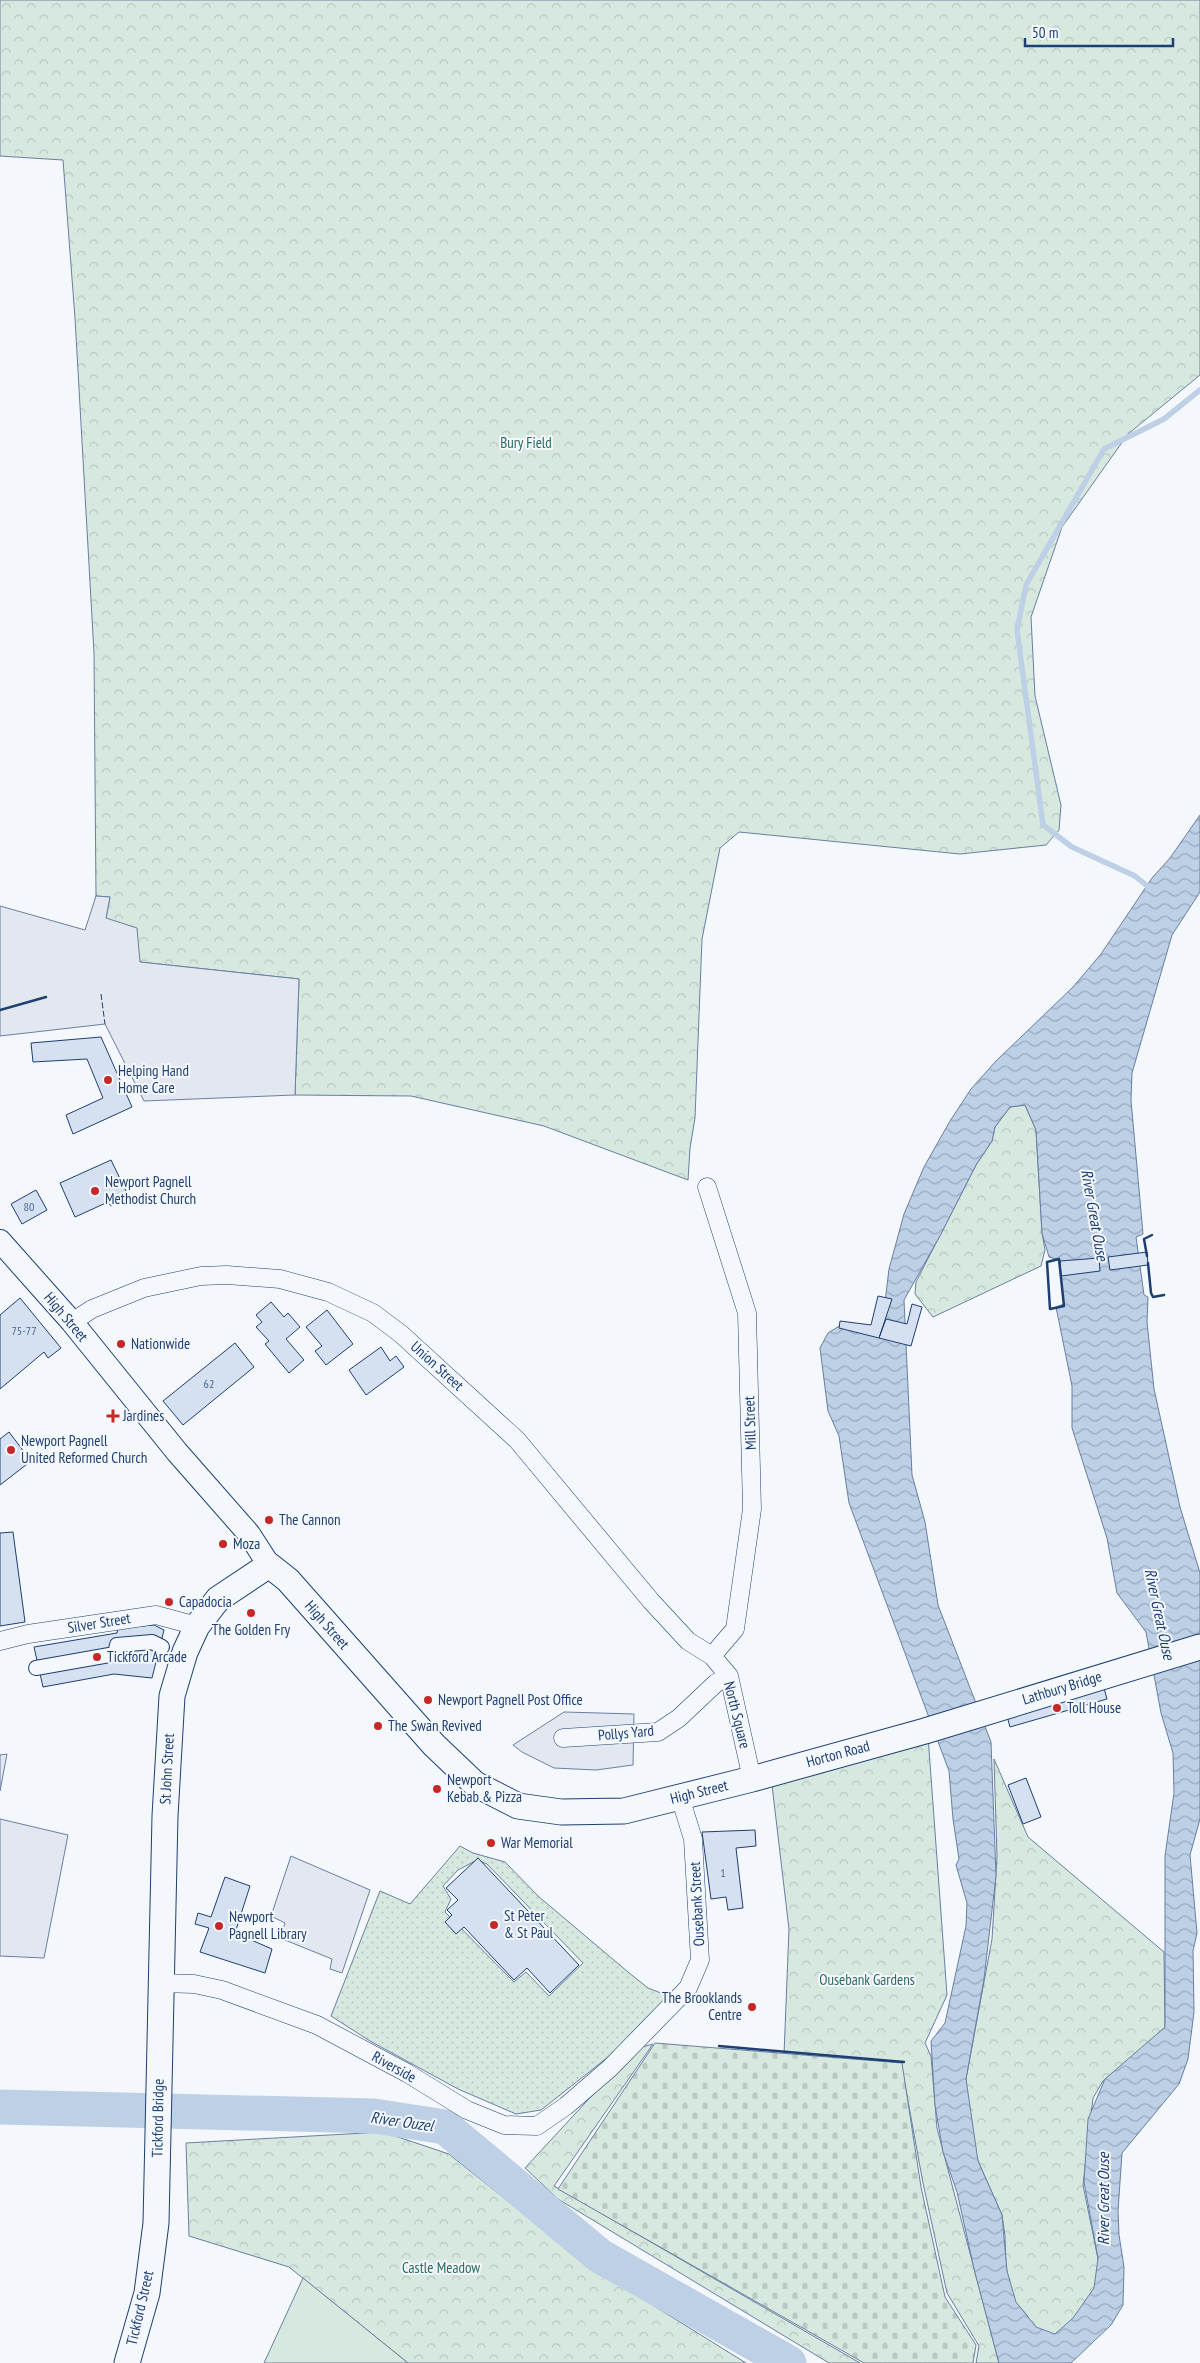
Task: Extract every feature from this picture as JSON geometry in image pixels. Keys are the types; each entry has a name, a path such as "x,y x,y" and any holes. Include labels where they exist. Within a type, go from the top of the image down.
{"main road":[{"name":"St John Street","path":"160,2012 164,1816 172,1696 185,1652 197,1626 218,1600 269,1565"},
{"name":"High Street","path":"269,1565 288,1580 434,1745 475,1784 518,1806 561,1812 624,1812 752,1778"},
{"name":"Lathbury Bridge","path":"925,1730 1200,1647"},
{"name":"Horton Road","path":"752,1778 925,1730"},
{"name":"Tickford Bridge","path":"156,2223 160,2012"},
{"name":"Tickford Street","path":"127,2363 147,2293 156,2223"}],"street":[{"name":"Mill Street","path":"707,1187 747,1313 752,1510 735,1630 712,1656"},
{"name":"High Street","path":"0,1241 72,1322 172,1445 249,1534 269,1565"},
{"name":"Union Street","path":"72,1322 92,1309 144,1288 201,1276 227,1274 280,1278 328,1292 373,1313 422,1352 517,1440 688,1641 712,1656"},
{"name":"Silver Street","path":"0,1641 28,1634 156,1614 197,1626"},
{"path":"36,1668 115,1654 118,1645 152,1642 162,1647"},
{"name":"North Square","path":"712,1656 729,1676 752,1778"},
{"name":"Pollys Yard","path":"563,1738 658,1732 679,1718 716,1683 729,1676"},
{"name":"Ousebank Street","path":"610,2068 688,1988 700,1960 693,1838 680,1797"},
{"name":"Riverside","path":"161,1983 194,1984 222,1990 317,2025 407,2073 467,2110 504,2124 537,2126 566,2106 610,2068"}],"green space":[{"name":"Bury Field","path":"0,0 1200,0 1200,375 1128,434 1062,527 1031,617 1035,696 1061,805 1059,830 1046,845 960,854 739,832 720,848 702,939 695,1118 690,1148 688,1180 544,1126 411,1096 295,1095 299,979 140,962 106,918 110,897 96,896 94,653 75,318 63,160 0,156"},
{"path":"1025,1105 1036,1130 1042,1233 1045,1250 1041,1266 933,1317 915,1294 916,1282 976,1165 992,1141 995,1127 1010,1107"},
{"name":"Ousebank Gardens","path":"928,1736 947,1995 925,2043 931,2056 937,2128 999,2363 976,2363 979,2346 947,2293 923,2183 901,2063 784,2055 789,1929 772,1785"},
{"path":"994,1759 1028,1837 1164,1952 1165,2027 1162,2044 1121,2067 1103,2081 1093,2098 1083,2185 1099,2264 1097,2283 1089,2312 1047,2339 1033,2331 1027,2315 1016,2303 1006,2267 1002,2215 978,2161 964,2107 966,2079 992,1939 997,1857"},
{"path":"460,1846 473,1853 505,1862 538,1896 628,1972 648,1988 671,1997 617,2050 541,2110 516,2114 458,2089 370,2041 331,2016 380,1891 410,1904","holes":["477,1860 487,1864 583,1963 549,1996 526,1972 514,1982 445,1912 451,1899 443,1886 458,1870"]},
{"path":"655,2043 902,2063 921,2187 945,2297 976,2345 973,2363 864,2363 558,2189"},
{"path":"653,2044 554,2186 860,2363 829,2363 558,2199 525,2168 635,2049"},
{"name":"Castle Meadow","path":"383,2132 449,2154 585,2263 746,2363 408,2363 289,2267 189,2236 186,2143"},
{"path":"303,2278 408,2363 264,2363"}],"shaded area":[{"path":"96,896 110,897 106,918 137,928 140,962 299,979 295,1095 144,1101 105,1024 0,1036 0,906 85,930"},
{"path":"564,1712 634,1714 633,1765 596,1770 554,1768 522,1752 513,1745"},
{"path":"7,1754 0,1791 0,1755"},
{"path":"0,1819 68,1835 44,1958 0,1956"},
{"path":"291,1856 370,1890 342,1973 330,1969 332,1959 280,1938 285,1923 271,1916"}],"water":[{"name":"River Great Ouse","path":"1200,815 1200,892 1172,935 1132,1073 1131,1100 1143,1234 1136,1237 1144,1295 1148,1297 1147,1322 1154,1389 1180,1507 1200,1573 1200,1819 1190,1855 1197,1933 1193,1951 1194,2012 1188,2059 1179,2084 1122,2153 1118,2211 1119,2235 1124,2267 1123,2305 1111,2325 1071,2363 999,2363 975,2273 957,2192 943,2152 935,2105 931,2041 945,2023 966,1926 967,1903 956,1865 959,1859 949,1771 849,1503 839,1436 828,1411 820,1348 828,1333 844,1323 876,1328 885,1302 889,1269 904,1214 924,1167 950,1121 971,1089 996,1061 1073,987 1101,954 1152,878 1170,858","holes":["1025,1105 1036,1130 1042,1233 1049,1257 1059,1260 1064,1304 1056,1307 1072,1386 1072,1428 1107,1538 1117,1593 1146,1632 1161,1713 1173,1753 1174,1793 1165,1856 1165,2027 1105,2079 1088,2119 1084,2182 1098,2258 1094,2288 1073,2318 1055,2334 1036,2327 1016,2302 1007,2271 1002,2215 978,2161 966,2079 984,1979 996,1876 991,1742 938,1605 925,1522 912,1475 904,1300 941,1234 976,1165 992,1141 995,1127 1010,1107"]}],"building":[{"name":"Helping Hand Home Care","path":"101,1037 132,1107 73,1134 66,1115 103,1098 87,1059 33,1062 31,1043"},
{"name":"Newport Pagnell Methodist Church","path":"111,1160 129,1197 111,1206 108,1202 75,1217 60,1183"},
{"path":"36,1190 47,1210 22,1224 11,1204"},
{"path":"1147,1252 1148,1265 1110,1270 1108,1257"},
{"path":"1099,1258 1100,1271 1061,1276 1060,1261"},
{"path":"878,1296 892,1299 879,1338 839,1328 840,1321 871,1325"},
{"path":"20,1298 61,1348 48,1358 44,1352 0,1389 0,1315"},
{"path":"271,1302 284,1317 288,1313 300,1327 286,1339 304,1360 289,1373 265,1344 269,1341 256,1327 262,1322 256,1315"},
{"path":"912,1304 922,1307 911,1346 879,1338 886,1319 907,1324"},
{"path":"327,1310 353,1344 326,1365 315,1351 322,1346 306,1327"},
{"path":"235,1343 254,1367 183,1425 163,1401"},
{"path":"381,1347 390,1361 396,1356 404,1367 366,1395 349,1370"},
{"name":"Newport Pagnell United Reformed Church","path":"9,1432 31,1461 0,1485 0,1439"},
{"path":"13,1532 25,1622 0,1626 0,1533"},
{"name":"Tickford Arcade","path":"154,1625 164,1630 152,1678 114,1674 43,1687 34,1647 117,1633 118,1628"},
{"name":"Toll House","path":"1104,1688 1107,1699 1010,1727 1007,1716"},
{"path":"1026,1778 1041,1817 1023,1824 1008,1785"},
{"path":"755,1830 756,1846 736,1848 743,1908 728,1910 726,1897 711,1899 702,1832"},
{"name":"St Peter & St Paul","path":"478,1858 579,1965 550,1993 527,1968 514,1980 464,1927 456,1934 445,1922 452,1915 447,1910 458,1900 446,1888"},
{"name":"Newport Pagnell Library","path":"225,1877 250,1886 235,1933 272,1949 265,1973 200,1952 209,1928 195,1924 198,1913 211,1917"}],"waterway":[{"path":"1152,890 1135,876 1072,847 1043,825 1017,630 1026,585 1104,449 1164,419 1200,390"},
{"name":"River Ouzel","path":"0,2107 374,2116 445,2127 600,2256 789,2363"}],"fence":[{"path":"101,994 105,1024"}],"wall":[{"path":"0,1010 46,997"},
{"path":"1147,1256 1144,1239 1152,1235"},
{"path":"1059,1259 1064,1306 1050,1309 1047,1262 1059,1259"},
{"path":"1148,1263 1151,1293 1153,1297 1164,1295"},
{"path":"719,2046 904,2062"}],"place":[{"name":"Helping Hand Home Care","path":"108,1080"},
{"name":"Newport Pagnell Methodist Church","path":"95,1191"},
{"name":"Nationwide","path":"121,1344"},
{"name":"Jardines","path":"113,1416"},
{"name":"Newport Pagnell United Reformed Church","path":"11,1450"},
{"name":"The Cannon","path":"269,1520"},
{"name":"Moza","path":"223,1544"},
{"name":"Capadocia","path":"169,1602"},
{"name":"The Golden Fry","path":"251,1613"},
{"name":"Tickford Arcade","path":"97,1657"},
{"name":"Newport Pagnell Post Office","path":"428,1700"},
{"name":"Toll House","path":"1057,1708"},
{"name":"The Swan Revived","path":"378,1726"},
{"name":"Newport Kebab & Pizza","path":"437,1789"},
{"name":"War Memorial","path":"491,1843"},
{"name":"St Peter & St Paul","path":"494,1925"},
{"name":"Newport Pagnell Library","path":"219,1926"},
{"name":"The Brooklands Centre","path":"752,2007"}]}
